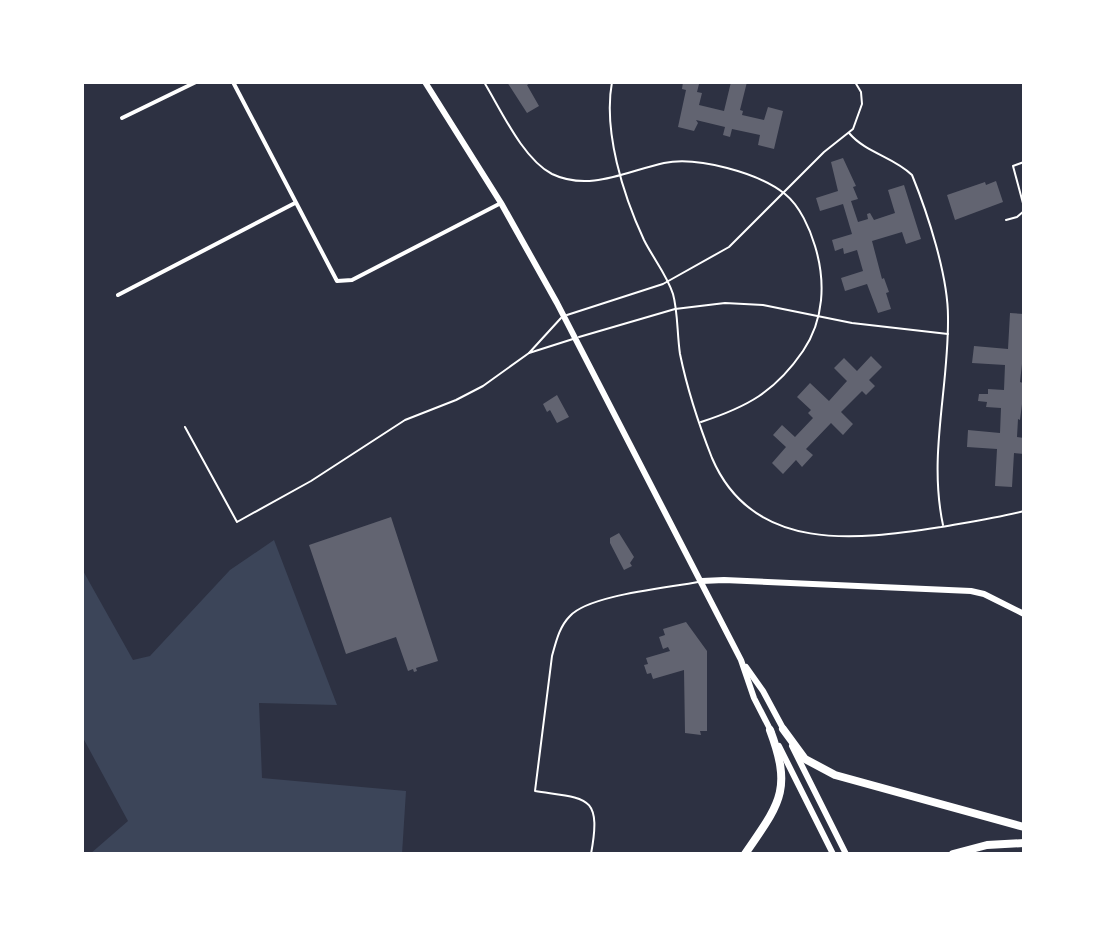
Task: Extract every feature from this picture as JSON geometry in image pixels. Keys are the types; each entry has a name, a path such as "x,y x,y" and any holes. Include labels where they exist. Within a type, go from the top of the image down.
{"highway":[{"path":"783,729 800,755 828,773 1024,827"},
{"path":"745,854 773,811 781,792 782,767 770,730"},
{"path":"953,854 987,845 1024,843"}],"main road":[{"path":"425,82 501,203 564,316 702,581 741,660 754,698 833,854"},
{"path":"702,581 971,591 984,594 1024,614"},
{"path":"741,660 763,691 846,854"}],"street":[{"path":"122,118 196,82"},
{"path":"233,82 337,281 352,280 501,203"},
{"path":"118,295 295,203"}],"lane":[{"path":"484,82 525,150 547,171 588,182 665,163 699,162 734,169 784,192 805,222 822,277 818,317 805,349 764,394 743,408 700,422"},
{"path":"612,82 609,125 621,175 640,230 673,295 684,369 714,461 727,483 755,511 786,528 809,535 835,537 943,526 1024,511"},
{"path":"185,427 237,522 311,481 405,420 483,386 529,353 564,316 667,281 729,247 824,152 849,133 862,108 862,96 855,82"},
{"path":"849,133 861,145 905,169 913,178 945,282 948,334 937,457 937,488 943,526"},
{"path":"1024,162 1013,166 1024,207"},
{"path":"1006,220 1024,211"},
{"path":"529,353 675,309 717,303 748,304 818,317 948,334"},
{"path":"591,854 595,817 589,804 577,798 535,791 557,637 570,615 587,604 702,581"}],"shaded area":[{"path":"274,540 337,705 259,703 262,778 406,791 402,854 90,854 128,821 82,736 82,569 133,660 150,656 230,570"}],"building":[{"path":"507,82 532,82 527,85 539,106 527,113"},
{"path":"683,82 699,84 697,92 702,93 699,105 724,111 731,82 747,82 740,110 743,111 742,115 764,120 768,107 783,111 774,149 758,145 760,135 732,129 730,137 723,135 725,127 696,120 698,123 694,131 678,127 686,90 682,89"},
{"path":"843,158 856,186 853,187 858,199 851,201 858,222 868,219 867,214 870,213 874,220 895,213 888,190 904,185 921,239 906,244 902,232 872,241 882,279 889,292 886,293 891,309 878,313 867,284 845,291 841,278 863,271 857,250 844,254 843,248 835,251 832,240 852,234 843,204 820,211 816,198 838,191 831,162"},
{"path":"996,181 1003,202 955,220 947,195"},
{"path":"1010,313 1024,314 1024,364 1020,382 1023,383 1024,404 1018,419 1017,437 1024,438 1024,454 1014,453 1012,487 995,486 997,449 967,447 968,430 1000,433 1001,408 986,407 987,402 978,401 979,394 988,394 988,389 1004,390 1005,365 972,363 974,346 1008,349"},
{"path":"871,356 882,367 869,380 875,386 866,395 862,391 841,412 853,424 843,435 831,423 806,449 813,455 802,467 796,460 783,474 772,463 786,447 773,435 782,425 795,437 813,418 808,413 811,410 797,397 810,383 829,401 847,381 834,368 844,358 857,371"},
{"path":"557,395 569,417 557,423 543,404"},
{"path":"391,517 438,661 416,668 414,672 413,669 408,671 396,637 346,654 309,545"},
{"path":"619,533 634,557 630,563 632,566 624,570 610,543 610,538"},
{"path":"686,622 707,651 707,731 700,731 701,735 685,733 684,670 653,679 644,665 648,664 646,658 670,651 668,647 663,649 659,637 665,635 663,629"}]}
